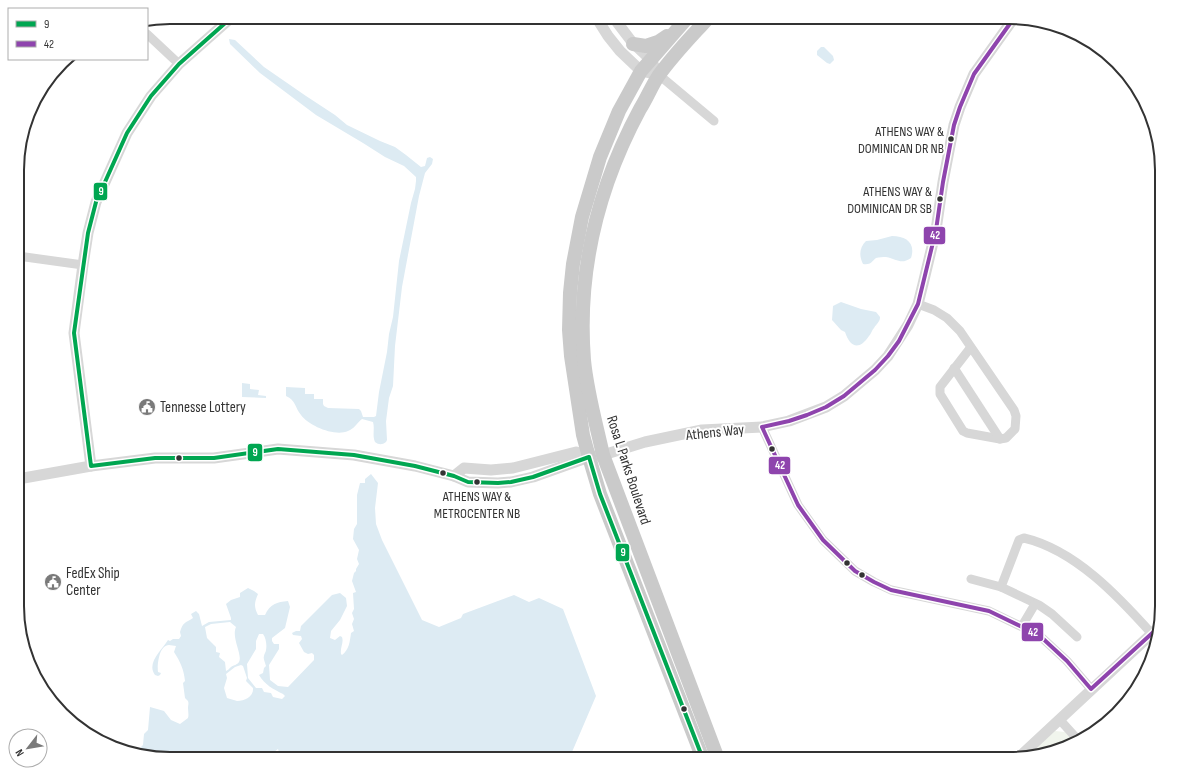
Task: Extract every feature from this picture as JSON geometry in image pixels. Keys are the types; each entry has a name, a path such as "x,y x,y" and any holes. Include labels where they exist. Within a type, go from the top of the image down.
{"main road":[{"name":"Rosa L Parks Boulevard","path":"682,24 641,71 619,111 600,157 583,210 573,264 569,330 576,393 583,435 600,494 700,752"},
{"name":"Rosa L Parks Boulevard","path":"703,24 659,75 629,130 613,166 597,213 587,267 583,304 583,328 584,361 591,408 603,455 715,752"},
{"path":"634,44 649,46 658,42 677,29"}],"street":[{"path":"90,466 74,333 82,264 96,202 127,133 151,96 179,64 224,24"},
{"path":"600,24 620,51 641,71 659,75"},
{"path":"618,24 634,44 651,60 659,75 714,121"},
{"name":"Athens Way","path":"24,478 90,466 155,458 214,458 278,449 354,455 415,466 454,476 468,482 511,482 533,477 589,458 645,442 702,430 762,428 789,421 826,406 844,396 875,370 888,356 908,325 918,304 936,230 943,182 954,125 960,107 974,74 1010,24"},
{"path":"148,35 179,64"},
{"path":"24,257 82,264"},
{"path":"918,304 934,310 947,318 960,331 971,347 1014,410 1016,416 1015,429 1006,438 1000,439 963,431 940,394 940,387 971,347"},
{"path":"954,368 1000,439"},
{"path":"762,428 798,505 824,540 855,571 892,590 989,611 1022,626 1039,635 1067,661 1091,689"},
{"path":"1001,587 1019,540 1024,538 1030,539 1054,549 1097,579 1153,628"},
{"path":"971,579 1001,587 1035,604 1052,614 1077,636"},
{"path":"1022,626 1035,604"},
{"path":"1026,751 1152,633"},
{"path":"1060,720 1075,736"}],"shaded area":[{"path":"229,39 235,40 264,67 335,115 347,125 395,147 421,167 425,166 427,158 430,157 433,159 432,164 425,173 419,196 402,287 395,346 393,386 389,398 386,421 387,440 383,444 375,442 373,422 362,419 352,429 336,433 310,423 301,415 294,402 286,396 286,387 305,388 305,394 314,394 314,399 323,399 324,406 328,408 359,409 363,417 376,416 393,317 399,261 415,189 416,177 404,166 385,157 316,115 260,73 230,44"},
{"path":"821,47 824,47 833,56 834,60 830,64 817,55 817,51"},
{"path":"892,236 902,237 909,241 912,248 911,258 904,261 899,261 886,257 880,257 876,258 869,264 863,264 860,252 866,241"},
{"path":"841,302 861,309 876,312 880,317 870,335 862,344 852,344 845,332 841,330 832,320 833,306"},
{"path":"242,383 250,384 250,389 259,390 258,395 266,396 266,398 242,397"},
{"path":"371,474 378,483 375,508 376,524 382,540 422,620 439,627 461,618 463,614 514,595 529,602 539,598 563,609 596,696 572,752 279,752 278,749 275,752 160,752 141,749 144,734 148,730 150,707 164,711 171,720 180,724 188,718 188,701 185,698 183,683 185,681 181,666 174,652 176,646 169,645 163,648 159,656 158,665 158,672 161,673 160,675 155,675 152,666 156,657 168,640 179,639 181,636 180,632 182,626 193,618 191,614 196,611 199,614 202,626 209,622 231,620 226,604 231,600 240,597 240,593 248,588 258,594 255,605 258,615 265,615 269,608 274,604 288,601 290,607 285,628 272,638 274,644 279,644 279,649 269,665 270,680 278,686 288,687 314,660 314,655 312,653 308,654 304,652 299,643 302,639 301,636 293,635 292,633 300,631 301,626 332,595 340,593 346,598 347,606 340,620 331,631 330,638 335,640 340,636 342,637 343,641 341,654 342,655 346,651 349,645 351,633 354,631 352,624 354,619 352,613 354,609 353,593 356,592 352,581 359,564 357,559 359,550 353,539 354,529 357,524 357,495 360,483 365,483 365,479","holes":["230,622 236,627 235,636 240,659 237,664 226,671 225,662 219,657 220,653 216,652 216,647 207,638 205,627 211,624","259,634 263,634 266,644 266,651 264,654 266,666 263,673 259,675 267,684 285,696 282,699 273,697 271,693 264,692 262,688 256,688 248,678 247,664 256,649 256,641","241,665 243,666 247,678 246,681 253,688 253,691 246,699 237,701 227,698 224,688 227,678 226,674 235,667"]},
{"path":"1055,731 1065,732 1071,738 1047,747 1031,750"}],"transit line":[{"name":"9","path":"224,24 179,64 151,96 127,133 96,202 88,233 74,333 91,466 155,458 214,458 278,449 354,455 415,466 454,476 468,482 498,483 511,482 533,477 589,457 600,494 700,752"},
{"name":"42","path":"1010,24 974,74 960,107 954,125 943,182 936,230 918,304 899,341 875,370 844,396 826,407 807,415 762,427 798,505 823,540 855,571 874,582 891,590 989,611 1039,635 1067,661 1091,689 1152,633"}],"place":[{"name":"ATHENS WAY & DOMINICAN DR NB","path":"951,139"},
{"name":"ATHENS WAY & DOMINICAN DR SB","path":"940,199"},
{"name":"Tennesse Lottery","path":"147,407"},
{"name":"ATHENS WAY & METROCENTER NB","path":"477,482"},
{"name":"FedEx Ship Center","path":"53,582"}]}
